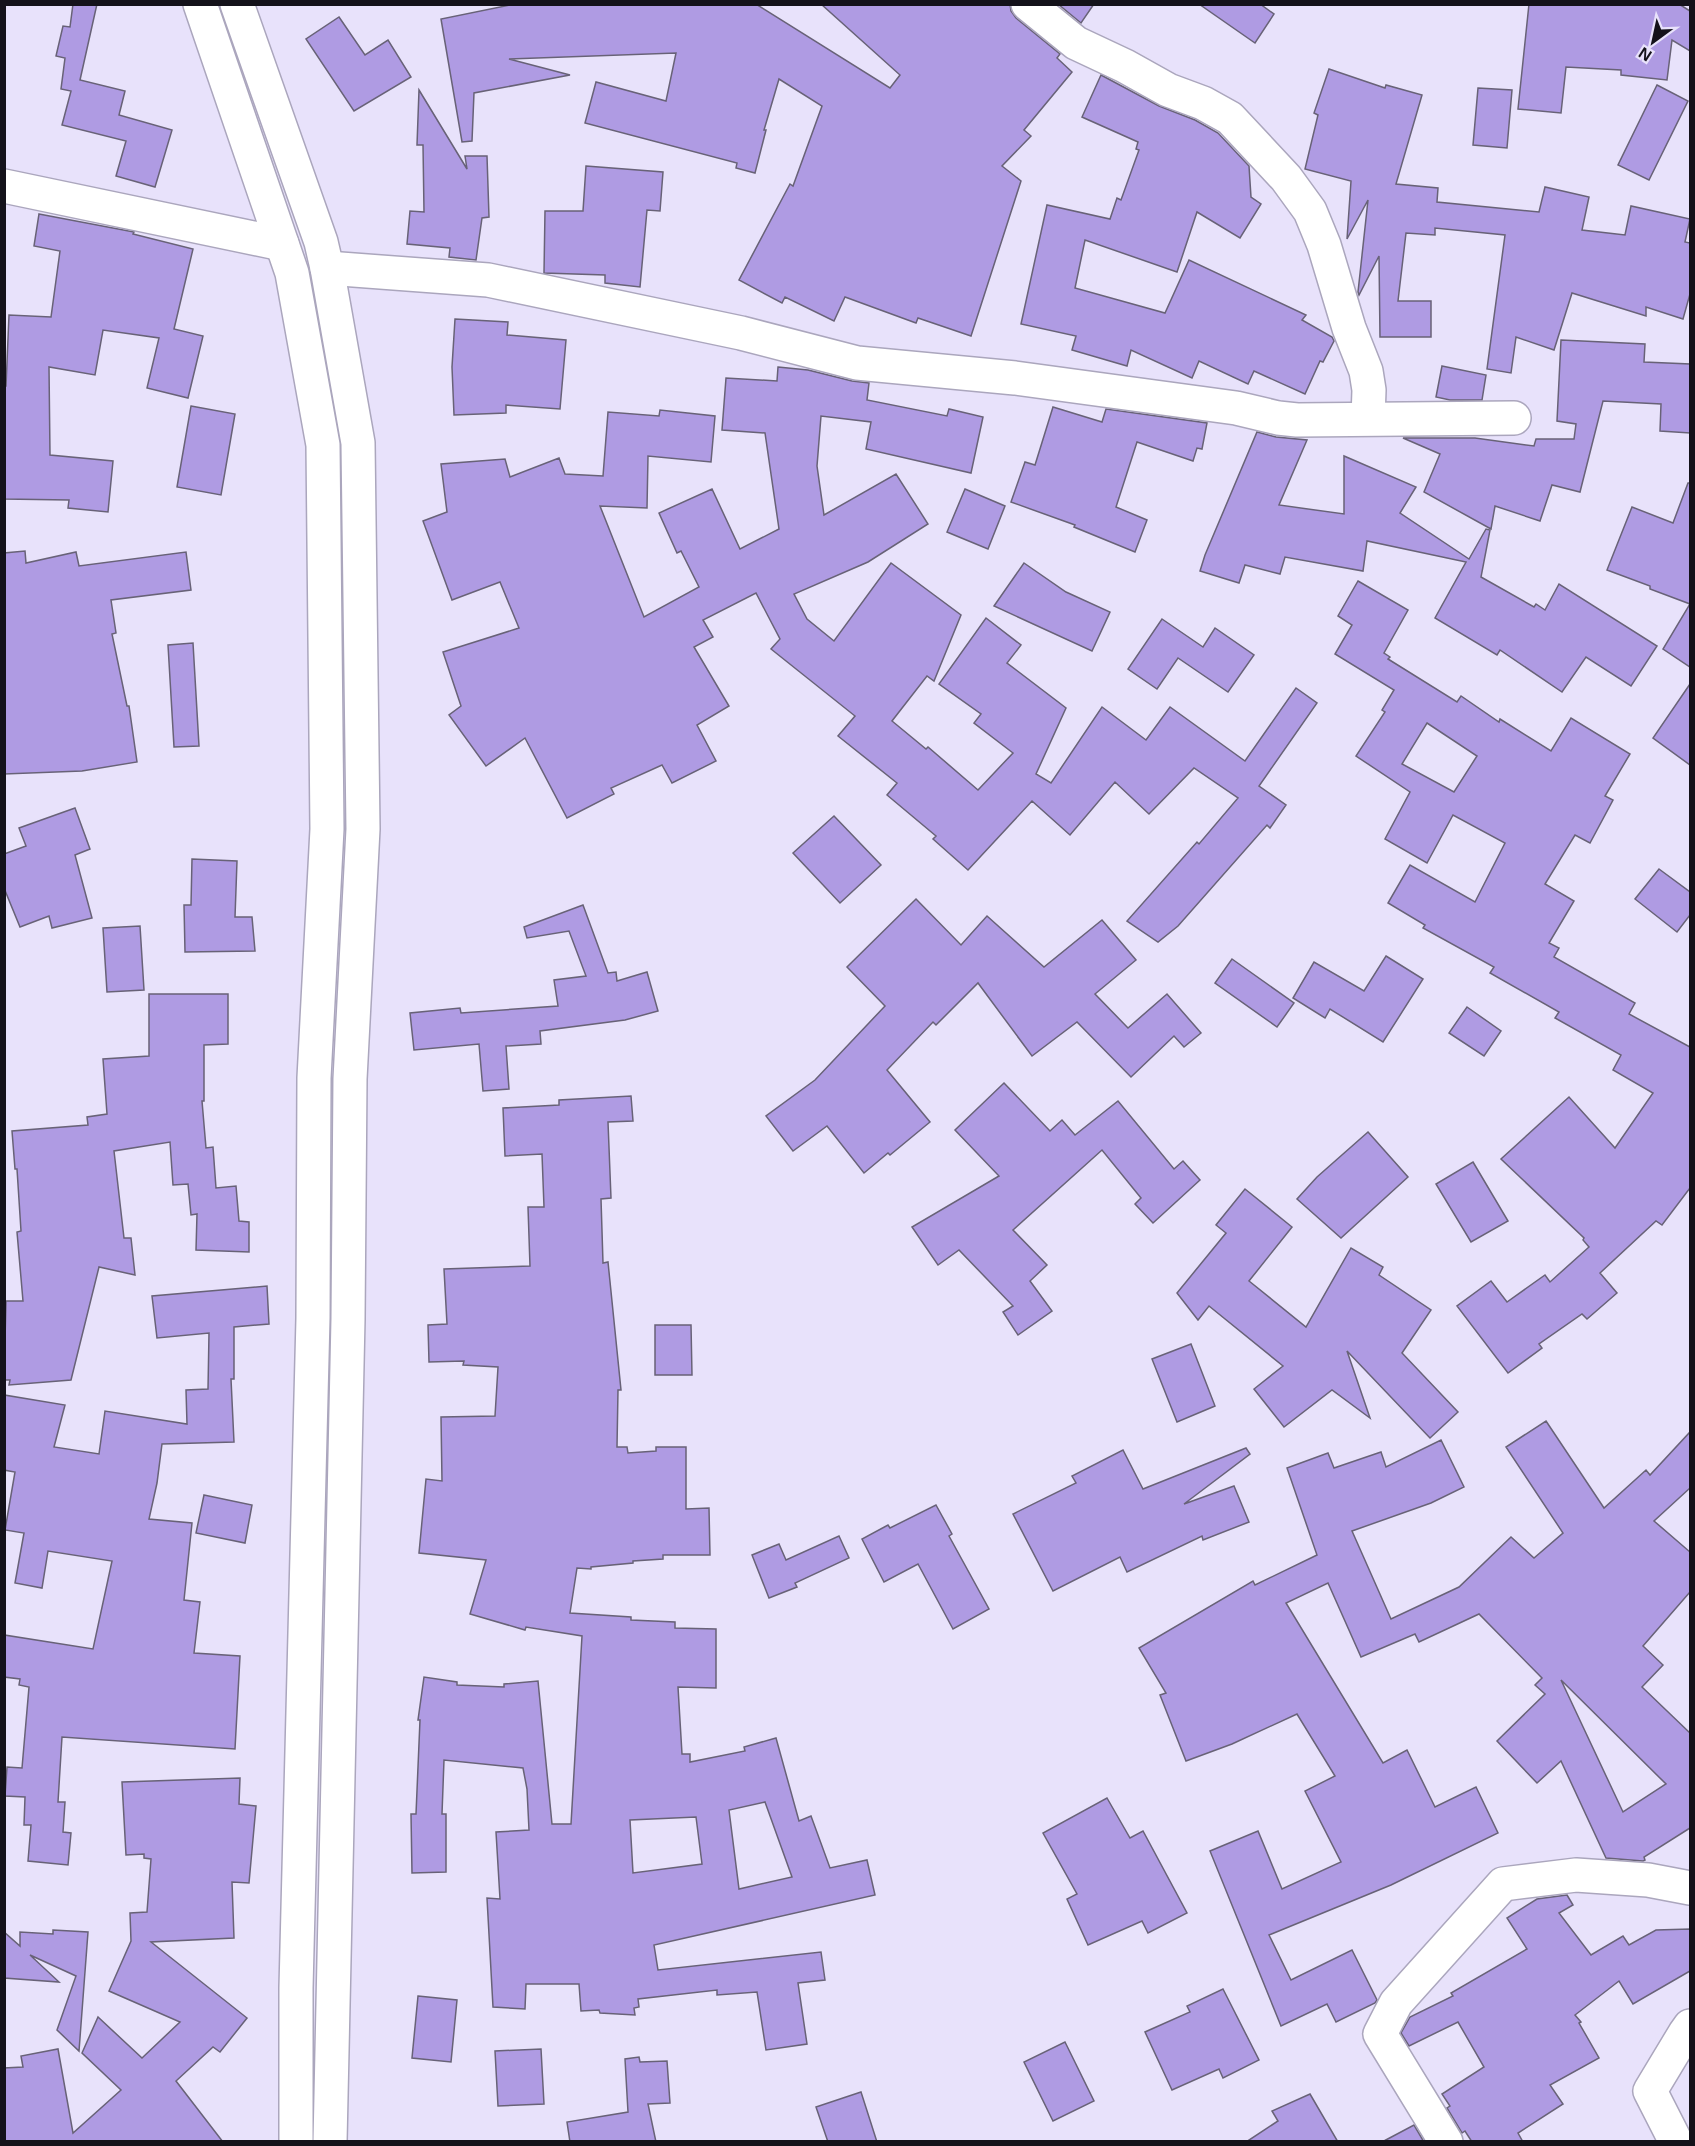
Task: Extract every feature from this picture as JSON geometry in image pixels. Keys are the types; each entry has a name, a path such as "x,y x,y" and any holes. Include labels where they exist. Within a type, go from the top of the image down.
{"main road":[{"path":"200,4 292,273 323,446 327,829 314,1078 313,1330 296,1988 296,2142"},
{"path":"237,4 321,242 358,443 363,829 350,1079 348,1319 330,2142"},
{"path":"1028,4 1076,43 1125,66 1168,90 1203,103 1230,118 1287,178 1310,211 1324,244 1349,328 1366,371 1369,390 1368,418"},
{"path":"4,186 282,244"},
{"path":"327,268 488,280 741,333 857,363 1015,378 1236,408 1278,418 1297,420 1514,418"},
{"path":"1446,2142 1380,2034 1396,2003 1503,1884 1576,1875 1648,1880 1690,1888"},
{"path":"1676,2142 1650,2091 1690,2026"}],"building":[{"path":"73,4 97,4 80,80 125,91 119,115 172,130 155,187 116,176 126,141 62,125 71,91 61,89 65,58 56,56 63,26 70,27"},
{"path":"515,4 756,4 890,88 900,75 821,4 1010,4 1011,11 1016,18 1060,54 1057,58 1072,72 1024,130 1031,136 1002,166 1021,181 971,336 918,318 916,323 845,297 834,321 785,297 782,303 739,280 790,184 793,186 822,106 779,79 764,130 766,130 755,173 736,168 737,163 585,123 596,82 666,101 676,53 509,59 570,75 474,93 472,141 462,142 441,19"},
{"path":"1058,4 1094,4 1081,23"},
{"path":"1199,4 1260,4 1274,14 1255,43"},
{"path":"1529,4 1679,4 1690,11 1690,51 1672,40 1667,80 1621,75 1621,70 1566,67 1561,113 1518,109"},
{"path":"339,17 365,55 388,40 411,77 354,111 306,39"},
{"path":"1329,69 1385,88 1386,85 1422,95 1396,184 1438,188 1437,202 1539,212 1545,187 1589,197 1582,230 1625,235 1631,206 1690,219 1685,242 1690,243 1690,294 1683,319 1646,307 1646,316 1572,293 1554,350 1516,337 1511,373 1487,369 1505,235 1435,228 1435,235 1406,233 1398,301 1431,301 1431,337 1380,337 1379,256 1359,295 1358,292 1368,200 1347,239 1351,181 1305,169 1318,115 1314,113"},
{"path":"1101,75 1159,106 1195,120 1218,133 1249,166 1251,197 1261,204 1240,238 1197,212 1177,272 1085,240 1075,288 1165,313 1189,260 1306,315 1302,320 1332,337 1334,341 1323,362 1320,361 1305,394 1254,371 1248,384 1199,361 1192,378 1131,350 1127,366 1072,350 1076,336 1021,324 1047,205 1110,219 1117,198 1121,200 1139,150 1136,149 1138,142 1082,117"},
{"path":"1657,85 1688,101 1649,180 1618,165"},
{"path":"1478,88 1512,90 1507,148 1473,145"},
{"path":"419,90 467,169 465,156 487,156 489,217 482,218 476,260 449,257 450,248 407,244 410,211 424,212 423,145 417,145"},
{"path":"586,166 663,172 660,211 647,210 640,287 605,283 605,275 544,273 545,211 583,211"},
{"path":"39,214 134,232 133,234 193,249 174,329 203,336 188,398 147,388 159,338 103,330 95,375 49,367 50,455 113,461 108,512 68,508 69,500 4,499 4,386 6,386 9,315 51,317 60,251 34,246"},
{"path":"455,319 508,322 507,335 566,340 560,409 506,405 506,413 454,415 452,367"},
{"path":"1561,340 1645,344 1644,362 1690,364 1690,433 1660,431 1661,404 1603,401 1580,492 1552,485 1540,521 1495,506 1491,529 1424,492 1440,454 1403,438 1475,438 1534,446 1536,439 1574,439 1576,424 1557,421"},
{"path":"1442,366 1486,375 1482,400 1450,400 1436,397"},
{"path":"778,367 808,370 869,383 867,400 947,416 949,409 983,417 971,473 866,449 871,422 821,416 817,466 824,515 896,474 928,524 868,562 794,594 807,619 834,641 891,563 961,615 934,681 927,676 892,721 926,749 928,747 978,790 1013,753 974,723 981,714 939,684 986,618 1021,645 1007,663 1066,708 1036,774 1051,783 1102,707 1146,740 1170,707 1245,761 1296,688 1317,703 1259,786 1286,805 1270,828 1267,825 1178,926 1158,942 1127,921 1197,842 1199,844 1238,798 1194,768 1149,814 1115,782 1070,835 1032,801 968,870 933,839 936,836 887,795 897,783 838,736 855,716 771,649 780,639 756,593 703,620 713,637 694,647 729,706 697,725 716,761 672,783 662,765 611,788 614,794 567,818 525,738 486,766 449,715 461,706 443,652 519,628 500,582 452,600 423,521 447,512 441,464 505,459 510,477 559,458 565,474 603,476 608,412 659,416 660,410 715,416 711,462 648,456 647,508 600,506 644,617 699,587 681,551 677,553 659,513 712,489 740,549 779,529 765,433 722,430 726,378 777,381"},
{"path":"191,406 235,414 221,495 177,487"},
{"path":"1053,407 1102,422 1106,409 1207,423 1202,449 1197,448 1193,461 1137,442 1116,507 1147,520 1135,552 1074,527 1075,525 1011,502 1025,462 1035,465"},
{"path":"1257,432 1276,437 1307,440 1279,505 1344,514 1344,456 1416,487 1400,513 1469,559 1486,529 1490,530 1481,577 1534,607 1536,604 1545,610 1559,584 1657,646 1631,686 1586,657 1562,692 1500,650 1497,655 1435,618 1466,562 1367,541 1363,571 1285,557 1280,574 1245,565 1239,583 1200,571"},
{"path":"1688,483 1690,483 1690,604 1607,570 1632,507 1673,523"},
{"path":"965,489 1005,506 988,549 947,532"},
{"path":"25,551 26,563 76,552 79,566 186,552 191,590 111,600 116,633 112,634 127,706 129,706 137,762 82,771 4,774 4,553"},
{"path":"1024,563 1066,592 1110,612 1092,651 994,606"},
{"path":"1358,581 1408,610 1384,653 1390,657 1388,659 1457,702 1461,696 1499,722 1500,719 1551,751 1571,718 1630,754 1605,796 1613,800 1590,843 1575,835 1545,884 1574,901 1549,943 1559,948 1554,957 1635,1003 1629,1014 1690,1047 1690,1188 1662,1225 1656,1221 1600,1273 1617,1293 1587,1319 1582,1314 1539,1344 1542,1348 1508,1373 1457,1306 1491,1281 1507,1302 1545,1275 1550,1282 1589,1247 1583,1240 1584,1238 1501,1159 1569,1097 1615,1148 1653,1093 1613,1070 1621,1055 1555,1018 1559,1012 1490,973 1494,967 1423,928 1425,925 1388,903 1410,865 1475,902 1505,843 1453,815 1427,863 1385,839 1410,792 1356,756 1385,712 1382,710 1394,690 1335,654 1352,625 1338,616","holes":["1427,723 1477,756 1454,792 1402,764"]},
{"path":"1690,604 1690,667 1663,649"},
{"path":"1162,619 1203,647 1215,628 1254,655 1228,692 1178,658 1157,689 1128,669"},
{"path":"193,643 199,746 174,747 168,645"},
{"path":"1690,684 1690,765 1653,738"},
{"path":"75,808 90,849 75,855 92,918 52,928 49,916 20,927 4,888 4,854 26,846 19,828"},
{"path":"834,816 881,865 840,903 793,853"},
{"path":"192,859 237,861 235,917 252,917 255,951 185,952 184,905 191,905"},
{"path":"1659,869 1690,892 1690,915 1677,932 1635,899"},
{"path":"916,899 961,945 987,916 1044,967 1102,920 1136,960 1095,994 1128,1028 1167,994 1201,1033 1184,1047 1174,1036 1131,1077 1077,1022 1032,1056 978,983 936,1025 933,1022 887,1070 930,1122 864,1173 827,1126 793,1151 766,1116 815,1080 885,1006 847,967"},
{"path":"583,905 608,973 616,972 617,981 647,972 658,1011 625,1020 540,1031 541,1044 506,1046 509,1089 483,1091 479,1044 414,1050 410,1013 460,1008 461,1013 558,1006 554,980 586,976 569,931 527,938 524,927"},
{"path":"140,926 144,990 107,992 103,928"},
{"path":"1386,956 1423,979 1383,1042 1330,1009 1325,1018 1293,998 1314,962 1364,991"},
{"path":"1232,959 1294,1003 1277,1027 1215,983"},
{"path":"149,994 228,994 228,1044 204,1045 204,1101 202,1101 206,1148 213,1147 216,1188 236,1186 239,1221 249,1222 249,1252 196,1250 197,1214 191,1215 188,1184 173,1185 170,1142 114,1151 124,1238 131,1238 135,1275 99,1267 71,1380 9,1385 10,1380 4,1380 6,1301 23,1301 17,1232 21,1231 17,1169 15,1169 12,1131 88,1125 87,1117 107,1114 103,1059 149,1056"},
{"path":"1467,1007 1501,1031 1484,1056 1449,1033"},
{"path":"1004,1083 1050,1131 1062,1120 1075,1135 1118,1101 1174,1169 1183,1161 1200,1180 1153,1223 1135,1204 1141,1198 1102,1150 1013,1230 1047,1265 1030,1281 1052,1311 1018,1335 1003,1312 1013,1306 959,1250 938,1265 912,1227 999,1176 955,1130"},
{"path":"631,1096 633,1121 608,1122 611,1198 601,1199 603,1263 608,1262 621,1390 618,1390 617,1447 627,1447 628,1453 656,1451 656,1447 686,1447 686,1509 709,1508 710,1555 663,1555 663,1559 633,1561 633,1563 591,1567 591,1569 577,1568 570,1613 675,1622 675,1628 716,1629 716,1688 678,1687 682,1754 690,1754 690,1762 745,1751 744,1747 776,1738 799,1821 811,1816 830,1868 867,1860 875,1895 654,1945 658,1970 821,1952 825,1980 798,1983 807,2044 766,2050 757,1992 717,1995 717,1990 638,1999 639,2007 634,2008 635,2015 600,2013 599,2010 581,2011 579,1984 526,1984 525,2009 493,2007 487,1898 500,1899 496,1832 529,1830 527,1789 523,1768 444,1760 442,1814 446,1814 446,1872 412,1873 411,1814 416,1814 420,1720 418,1720 424,1677 457,1682 457,1685 504,1687 504,1684 538,1681 552,1824 571,1824 582,1636 526,1627 525,1630 470,1614 486,1560 419,1553 426,1479 442,1481 441,1417 495,1416 498,1367 463,1365 464,1361 429,1362 428,1325 447,1324 444,1269 530,1266 528,1207 544,1207 542,1154 505,1156 503,1108 559,1105 559,1100","holes":["765,1802 792,1877 739,1889 729,1810","696,1817 702,1864 633,1873 630,1820"]},
{"path":"1368,1132 1408,1177 1341,1238 1297,1199 1317,1177"},
{"path":"1473,1162 1508,1221 1471,1242 1436,1184"},
{"path":"1245,1189 1292,1227 1249,1281 1306,1327 1351,1248 1383,1267 1379,1275 1431,1310 1402,1353 1458,1412 1430,1438 1347,1351 1370,1418 1332,1390 1284,1427 1254,1389 1283,1366 1209,1306 1198,1320 1177,1293 1226,1233 1216,1225"},
{"path":"267,1286 269,1324 234,1327 234,1379 231,1379 234,1442 162,1444 149,1519 192,1523 184,1600 200,1602 194,1653 240,1656 235,1749 62,1737 58,1802 65,1802 63,1832 71,1833 68,1865 28,1861 31,1825 24,1825 25,1797 5,1796 7,1767 22,1768 29,1687 19,1685 20,1679 4,1677 4,1635 93,1649 112,1561 48,1551 42,1588 15,1583 24,1533 5,1530 15,1472 4,1470 4,1395 65,1405 54,1447 99,1454 105,1411 187,1424 186,1390 208,1389 209,1333 157,1338 152,1296"},
{"path":"655,1325 691,1325 692,1375 655,1375"},
{"path":"1191,1344 1215,1406 1177,1422 1152,1359"},
{"path":"1546,1421 1604,1508 1646,1470 1650,1475 1690,1432 1690,1488 1654,1521 1690,1552 1690,1592 1643,1646 1663,1665 1642,1687 1690,1733 1690,1828 1644,1857 1643,1861 1606,1858 1561,1761 1537,1783 1497,1741 1545,1694 1535,1685 1542,1678 1479,1614 1419,1642 1415,1634 1361,1657 1328,1583 1286,1603 1383,1763 1407,1750 1435,1807 1476,1787 1498,1833 1391,1885 1269,1935 1291,1980 1352,1950 1377,2000 1336,2022 1327,2004 1281,2026 1210,1851 1258,1831 1282,1889 1341,1862 1305,1791 1335,1776 1297,1714 1232,1744 1186,1761 1160,1695 1166,1693 1139,1648 1253,1581 1255,1585 1317,1555 1287,1468 1328,1453 1334,1468 1381,1452 1386,1467 1441,1440 1464,1487 1431,1503 1352,1531 1391,1619 1459,1587 1511,1537 1534,1558 1563,1533 1506,1447","holes":["1561,1680 1666,1784 1623,1812"]},
{"path":"1246,1448 1250,1454 1184,1504 1234,1486 1249,1522 1203,1540 1202,1536 1127,1572 1120,1557 1053,1591 1013,1514 1076,1483 1072,1476 1123,1450 1143,1489"},
{"path":"204,1495 252,1505 245,1543 196,1533"},
{"path":"936,1505 952,1534 949,1536 989,1609 953,1629 918,1564 884,1582 862,1539 888,1525 890,1528"},
{"path":"839,1536 849,1558 795,1583 797,1587 769,1598 752,1555 779,1544 786,1560"},
{"path":"240,1778 239,1804 256,1806 249,1883 232,1882 234,1938 151,1942 247,2018 220,2052 213,2047 176,2081 223,2142 4,2142 4,2068 23,2067 21,2056 58,2049 73,2133 121,2090 82,2053 98,2017 142,2058 180,2022 109,1991 131,1941 130,1913 147,1912 151,1859 144,1858 144,1854 126,1855 122,1782"},
{"path":"1107,1798 1130,1838 1143,1831 1187,1913 1148,1933 1142,1921 1088,1945 1067,1899 1077,1894 1043,1833"},
{"path":"1567,1895 1573,1905 1559,1913 1591,1955 1623,1936 1629,1945 1656,1930 1690,1929 1690,1971 1633,2004 1619,1981 1575,2015 1581,2022 1579,2023 1599,2058 1550,2085 1563,2104 1518,2133 1523,2142 1472,2142 1465,2131 1462,2133 1447,2108 1450,2106 1442,2094 1484,2067 1458,2022 1409,2046 1401,2033 1410,2017 1453,1996 1451,1993 1527,1949 1507,1918 1537,1899"},
{"path":"53,1930 88,1932 79,2051 57,2030 76,1976 30,1955 59,1982 4,1978 4,1932 20,1946 20,1932 53,1934"},
{"path":"1223,1989 1259,2060 1223,2078 1219,2069 1172,2090 1145,2032 1190,2012 1187,2006"},
{"path":"418,1996 457,2000 451,2062 412,2058"},
{"path":"1065,2042 1094,2101 1053,2121 1024,2062"},
{"path":"541,2049 544,2104 498,2106 495,2051"},
{"path":"639,2057 640,2062 667,2061 670,2103 648,2104 656,2142 570,2142 567,2122 628,2112 625,2059"},
{"path":"861,2092 877,2142 828,2142 816,2107"},
{"path":"1310,2094 1338,2142 1246,2142 1278,2121 1272,2111"},
{"path":"1414,2125 1424,2142 1382,2142"}]}
